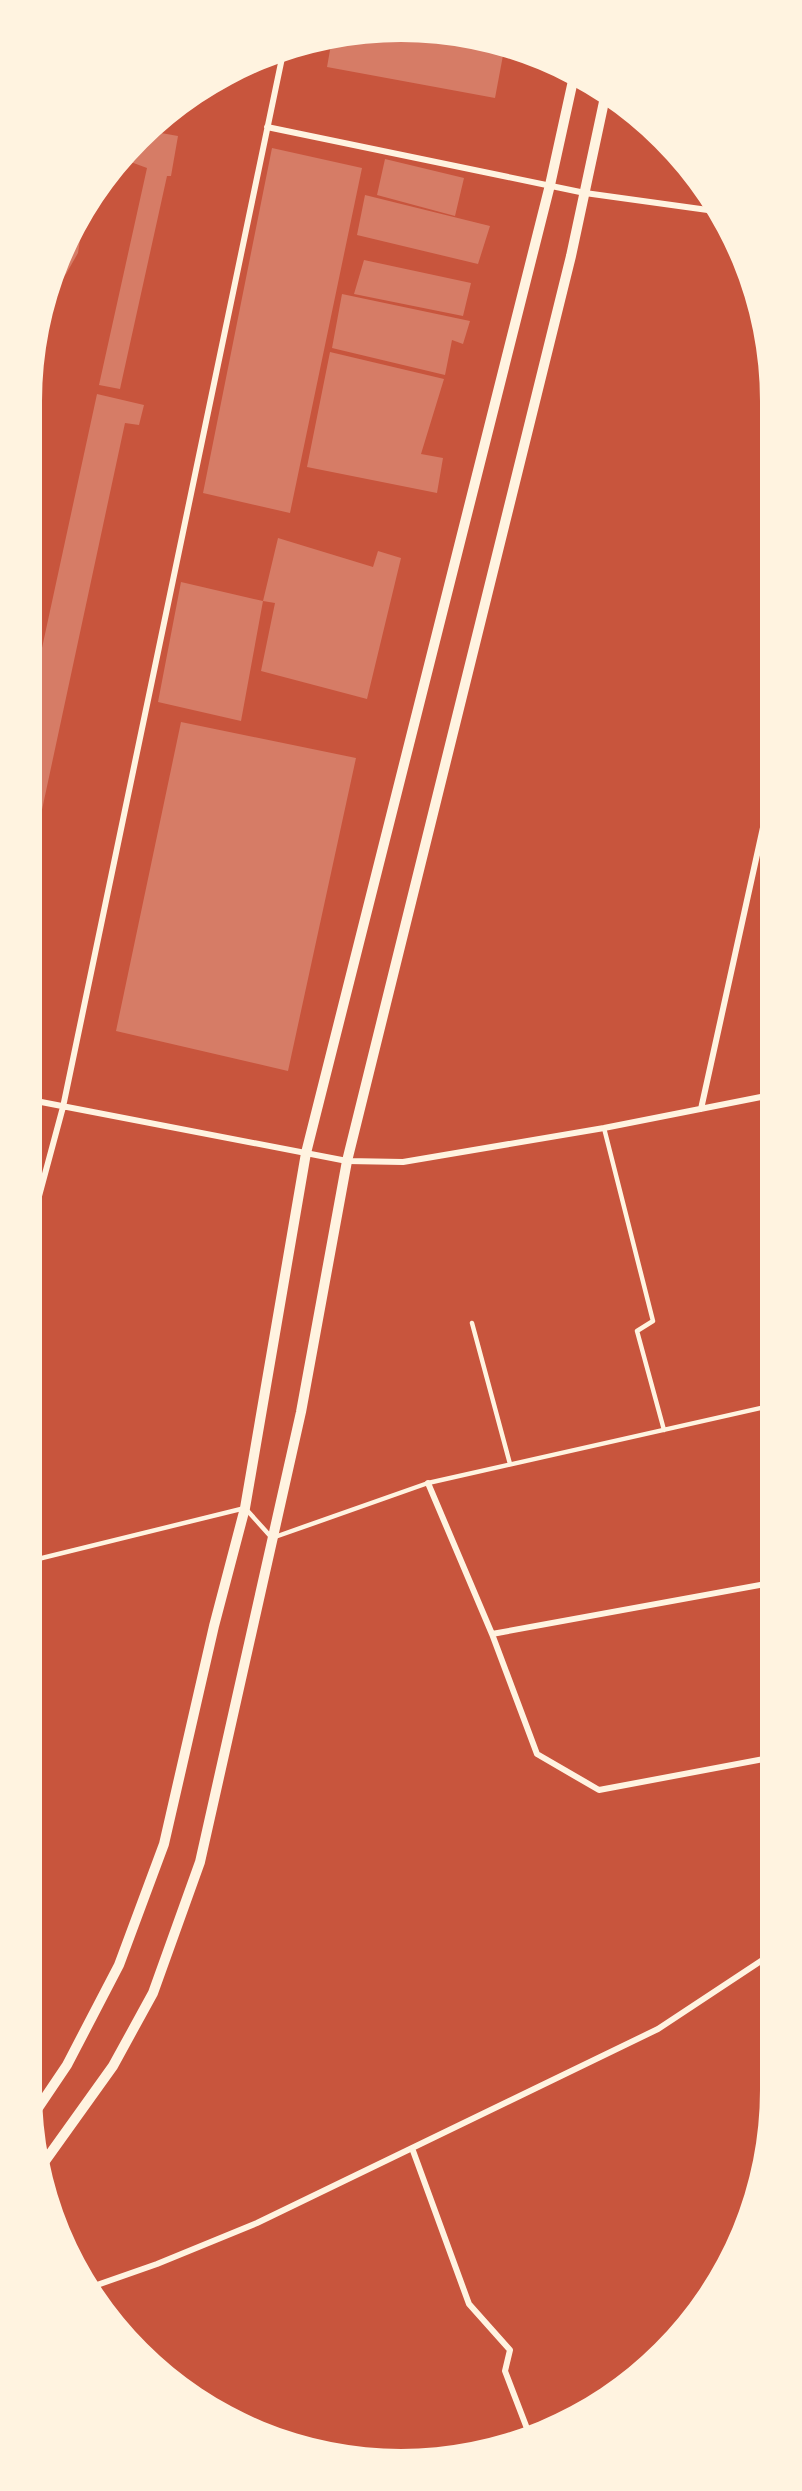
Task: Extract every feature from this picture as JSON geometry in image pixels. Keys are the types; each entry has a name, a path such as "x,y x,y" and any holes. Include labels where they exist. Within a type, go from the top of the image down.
{"street":[{"path":"42,1185 63,1107 281,63"},
{"path":"43,2102 68,2065 119,1965 164,1844 214,1626 245,1508 306,1153 550,185 572,86"},
{"path":"48,2156 113,2066 153,1993 200,1862 301,1412 347,1161 568,268 603,105"},
{"path":"267,127 585,193 704,209"},
{"path":"701,1109 760,841"},
{"path":"42,1102 347,1161 403,1162 604,1128 760,1097"},
{"path":"428,1483 492,1634 537,1754 599,1790 760,1760"},
{"path":"492,1634 760,1585"},
{"path":"100,2284 157,2264 257,2223 657,2029 760,1962"},
{"path":"412,2148 469,2304 510,2350 505,2371 526,2426"}],"lane":[{"path":"604,1128 653,1321 637,1331 664,1430"},
{"path":"472,1323 510,1464"},
{"path":"42,1558 245,1508 272,1538 428,1483 760,1408"}],"building":[{"path":"378,43 448,45 503,57 495,98 327,67 330,49"},
{"path":"162,133 178,136 171,176 167,176 120,389 99,385 147,168 132,163"},
{"path":"272,148 362,168 290,513 203,493"},
{"path":"385,159 464,178 455,216 377,195"},
{"path":"365,195 490,226 478,264 357,235"},
{"path":"80,240 78,253 65,275"},
{"path":"364,260 471,283 463,316 354,294"},
{"path":"342,294 470,321 463,344 452,340 445,375 332,348"},
{"path":"330,352 444,379 421,454 443,458 437,493 307,467"},
{"path":"97,394 144,405 139,425 125,423 42,810 42,648"},
{"path":"278,538 373,567 378,551 401,558 367,699 261,671 275,603 263,601"},
{"path":"181,582 263,601 241,721 158,702"},
{"path":"181,722 356,758 288,1071 116,1031"}]}
